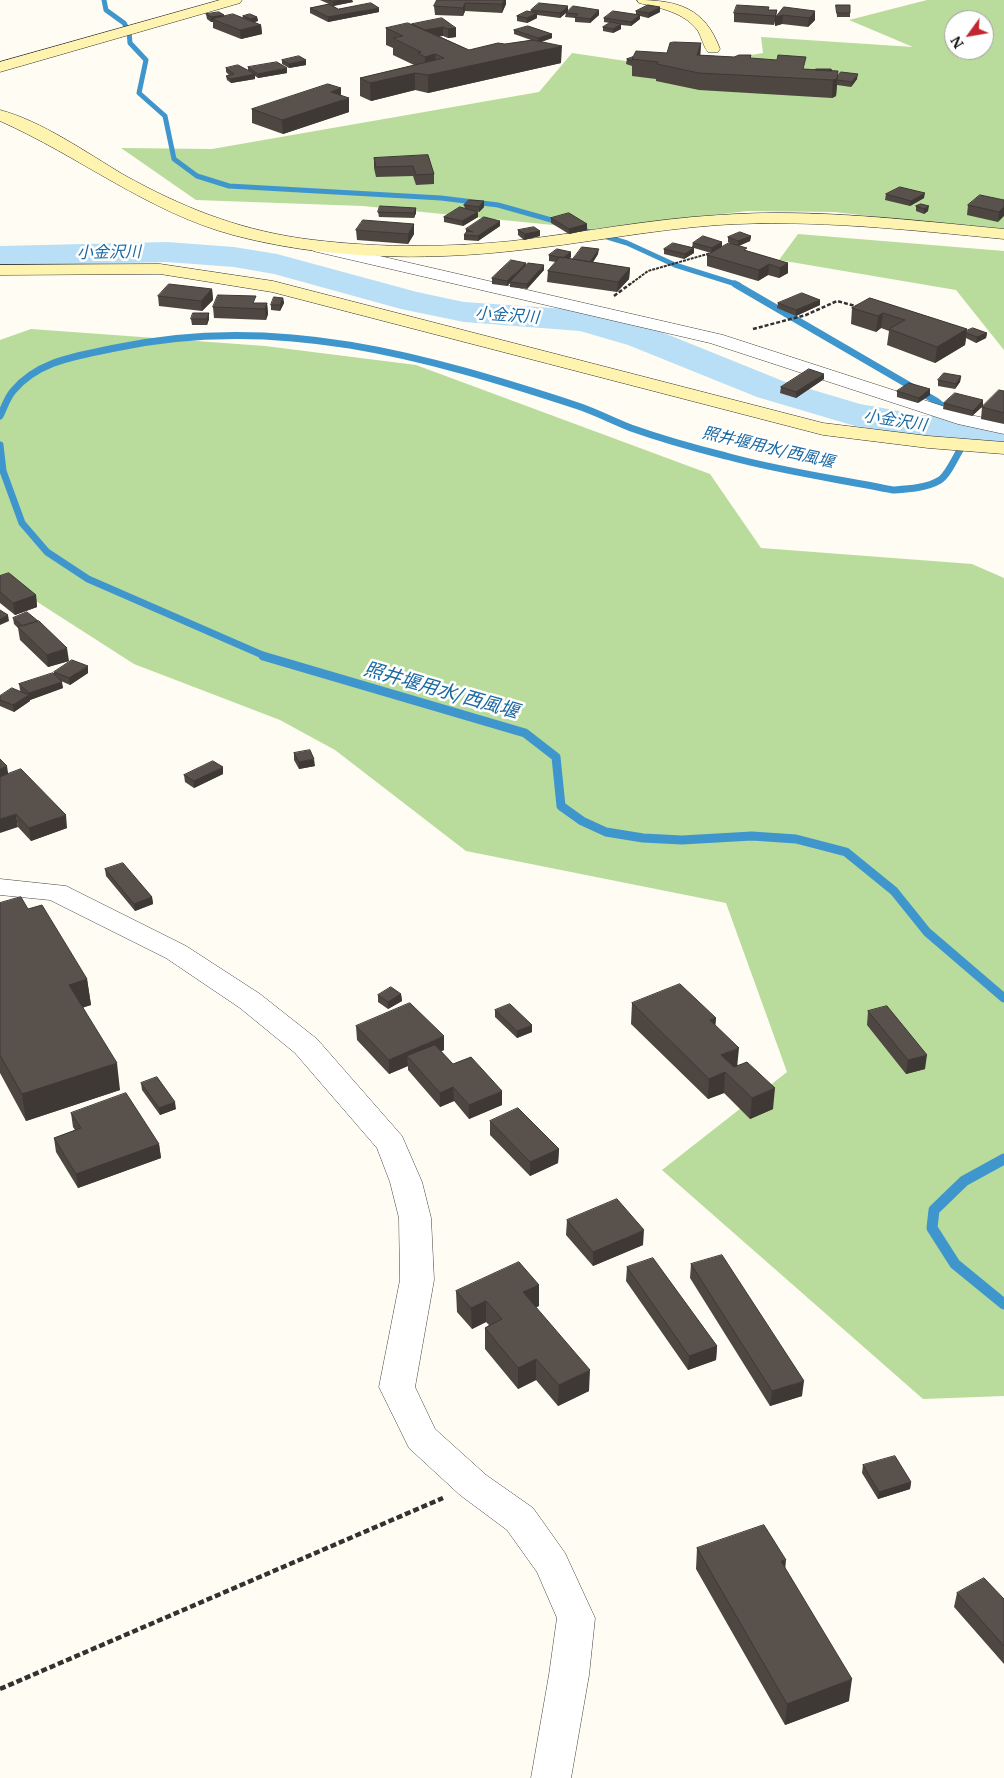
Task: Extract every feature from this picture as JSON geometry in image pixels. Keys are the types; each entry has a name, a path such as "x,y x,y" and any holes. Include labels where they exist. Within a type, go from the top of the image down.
{"street":[{"path":"0,67 235,0"},
{"path":"644,0 674,6 692,16 709,34 713,49"},
{"path":"0,115 56,141 146,193 198,219 234,230 319,247 716,339 965,420 1004,428"},
{"path":"319,247 417,251 482,249 718,220 788,217 1004,234"},
{"path":"0,270 160,269 213,276 273,287 823,429 928,442 1004,448"},
{"path":"0,887 56,892 176,952 250,1001 306,1046 391,1144 406,1182 414,1218 417,1280 398,1387 422,1438 473,1485 520,1519 552,1564 576,1618 569,1675 551,1778"}],"path":[{"path":"596,310 648,271 718,251 720,241"},
{"path":"716,339 806,315 837,301 866,309"},
{"path":"0,1689 473,1485"}],"green space":[{"path":"927,0 1004,0 1004,231 834,212 748,211 593,229 363,206 196,200 121,148 212,149 539,92 572,53 673,68 763,53 761,37 913,47 849,20"},
{"path":"798,234 1004,251 1004,350 956,290 779,260"},
{"path":"31,329 265,346 416,365 710,474 761,548 972,564 1004,578 1004,1396 923,1399 662,1170 787,1072 726,903 466,851 335,750 280,720 134,664 0,578 0,340"}],"building":[{"path":"437,0 504,0 502,4 465,3 463,8 434,6"},
{"path":"371,3 379,8 328,17 310,8 329,4 338,9"},
{"path":"539,3 568,6 560,13 531,10"},
{"path":"648,5 660,7 649,13 636,11"},
{"path":"737,5 769,7 768,10 777,10 775,16 734,13"},
{"path":"836,5 850,5 850,13 837,13"},
{"path":"573,6 599,10 590,19 575,17 578,14 566,13"},
{"path":"784,7 815,11 809,18 783,15 776,17"},
{"path":"527,11 537,13 527,18 517,16"},
{"path":"613,11 640,15 631,22 604,18"},
{"path":"219,12 224,15 211,17 206,14"},
{"path":"233,14 261,25 240,30 212,19"},
{"path":"250,14 257,17 251,19 243,16"},
{"path":"442,18 456,28 448,29 443,27 425,30 412,24"},
{"path":"611,22 621,24 613,29 603,27"},
{"path":"408,23 469,50 498,43 505,44 533,40 562,46 428,75 415,73 370,83 360,78 444,58 435,54 425,57 418,53 421,52 393,38 403,36 386,28"},
{"path":"528,26 552,34 538,38 514,30"},
{"path":"670,43 701,43 697,55 734,57 751,55 750,58 777,60 778,55 806,57 803,69 838,71 837,79 699,73 657,64 658,62 632,59 636,51 667,53"},
{"path":"299,56 306,60 289,64 282,60"},
{"path":"277,62 287,68 258,74 248,67"},
{"path":"238,65 255,74 231,79 226,76 234,74 226,68"},
{"path":"831,69 832,71 816,70"},
{"path":"841,72 858,74 852,82 837,80"},
{"path":"328,84 341,88 331,92 349,98 282,120 252,109"},
{"path":"428,155 434,174 416,175 413,166 376,167 374,158"},
{"path":"900,187 925,193 911,201 886,194"},
{"path":"980,195 1004,200 1004,207 999,212 968,205"},
{"path":"469,200 484,201 479,207 464,205"},
{"path":"921,204 929,206 924,209 916,206"},
{"path":"380,206 416,208 414,213 378,212"},
{"path":"460,207 478,212 462,221 444,217"},
{"path":"569,213 587,224 569,229 551,218"},
{"path":"484,217 500,221 478,236 464,235 467,231 473,232 466,229"},
{"path":"363,220 414,224 408,234 356,230"},
{"path":"534,227 540,231 525,234 518,230"},
{"path":"740,232 751,236 738,241 728,237"},
{"path":"703,236 722,242 712,248 693,243"},
{"path":"673,243 694,248 685,254 664,249"},
{"path":"729,243 747,248 744,250 788,263 780,268 769,264 759,270 707,255"},
{"path":"582,247 599,249 590,262 573,259"},
{"path":"557,249 571,252 563,258 549,255"},
{"path":"560,257 630,268 618,282 548,271"},
{"path":"511,260 526,263 507,281 492,278"},
{"path":"528,263 544,265 527,284 510,282"},
{"path":"169,284 212,289 201,301 158,296"},
{"path":"802,293 820,300 796,310 778,303"},
{"path":"218,295 256,296 253,303 267,303 265,309 213,307"},
{"path":"274,297 283,298 280,305 271,305"},
{"path":"870,298 967,329 937,347 889,329 905,320 883,313 878,316 852,308"},
{"path":"193,313 209,313 207,319 191,319"},
{"path":"973,328 987,333 977,337 966,333 966,331"},
{"path":"809,369 824,374 796,392 781,387"},
{"path":"944,373 961,376 956,384 938,380"},
{"path":"909,383 930,389 919,398 897,391"},
{"path":"999,390 1004,391 1004,413 982,407"},
{"path":"955,393 983,400 973,411 944,403"},
{"path":"9,573 36,595 13,603 0,592 0,576"},
{"path":"0,610 8,615 0,619"},
{"path":"27,612 38,621 23,626 13,618"},
{"path":"39,621 67,648 47,655 18,627"},
{"path":"72,660 88,666 69,678 54,672"},
{"path":"53,673 62,682 29,693 19,684"},
{"path":"12,688 29,695 13,705 0,700 0,696"},
{"path":"310,750 314,759 299,762 294,753"},
{"path":"0,759 7,766 0,769"},
{"path":"213,761 223,767 194,781 184,775"},
{"path":"21,769 66,815 29,828 16,814 0,819 0,777"},
{"path":"123,863 152,897 134,904 105,869"},
{"path":"21,897 28,909 42,905 87,979 69,985 117,1063 22,1094 0,1055 0,903"},
{"path":"680,984 716,1018 710,1020 739,1048 721,1055 734,1067 747,1062 775,1088 752,1098 725,1072 709,1079 632,1003"},
{"path":"391,987 401,994 388,1002 378,995"},
{"path":"410,1003 444,1036 389,1060 356,1026"},
{"path":"510,1004 532,1025 517,1031 495,1010"},
{"path":"887,1006 927,1055 908,1060 868,1011"},
{"path":"435,1045 453,1064 471,1057 502,1091 469,1105 453,1087 440,1093 407,1056"},
{"path":"157,1077 175,1102 159,1108 141,1083"},
{"path":"126,1093 159,1144 76,1174 54,1138 81,1128 71,1113"},
{"path":"518,1108 559,1149 530,1162 490,1121"},
{"path":"617,1199 644,1230 593,1252 567,1220"},
{"path":"722,1255 804,1381 772,1391 691,1264"},
{"path":"653,1258 717,1346 689,1356 627,1267"},
{"path":"519,1262 539,1285 523,1292 590,1370 559,1385 536,1359 518,1368 485,1328 502,1319 486,1301 471,1308 456,1291"},
{"path":"895,1456 911,1482 879,1492 863,1465"},
{"path":"764,1525 786,1560 781,1561 852,1679 787,1704 697,1548"},
{"path":"984,1578 1004,1599 1004,1646 957,1593"}],"waterway":[{"path":"104,0 106,10 124,23 129,32 130,43 146,60 139,93 165,116 174,159 197,176 229,186 441,198 498,205 562,223"},
{"path":"574,227 627,243 675,265 739,285"},
{"name":"小金沢川","path":"0,256 167,252 234,257 277,264 413,302 464,312 581,321 641,337 770,389 855,415 922,426 1004,432"},
{"name":"照井堰用水/西風堰","path":"0,416 7,400 23,381 47,366 73,357 175,338 234,335 292,338 350,345 407,356 464,371 578,406 654,436 767,466 893,490 911,489 935,483 944,476 973,431 936,401 735,284"},
{"name":"照井堰用水/西風堰","path":"0,445 3,471 22,523 47,552 88,579 267,657"},
{"name":"照井堰用水/西風堰","path":"263,656 525,733 556,757 561,806 582,821 606,832 643,838 682,840 752,836 796,839 846,852 894,891 927,932 1004,998"},
{"name":"照井堰用水/西風堰","path":"1004,1159 964,1181 934,1210 932,1228 955,1264 1004,1304"}]}
